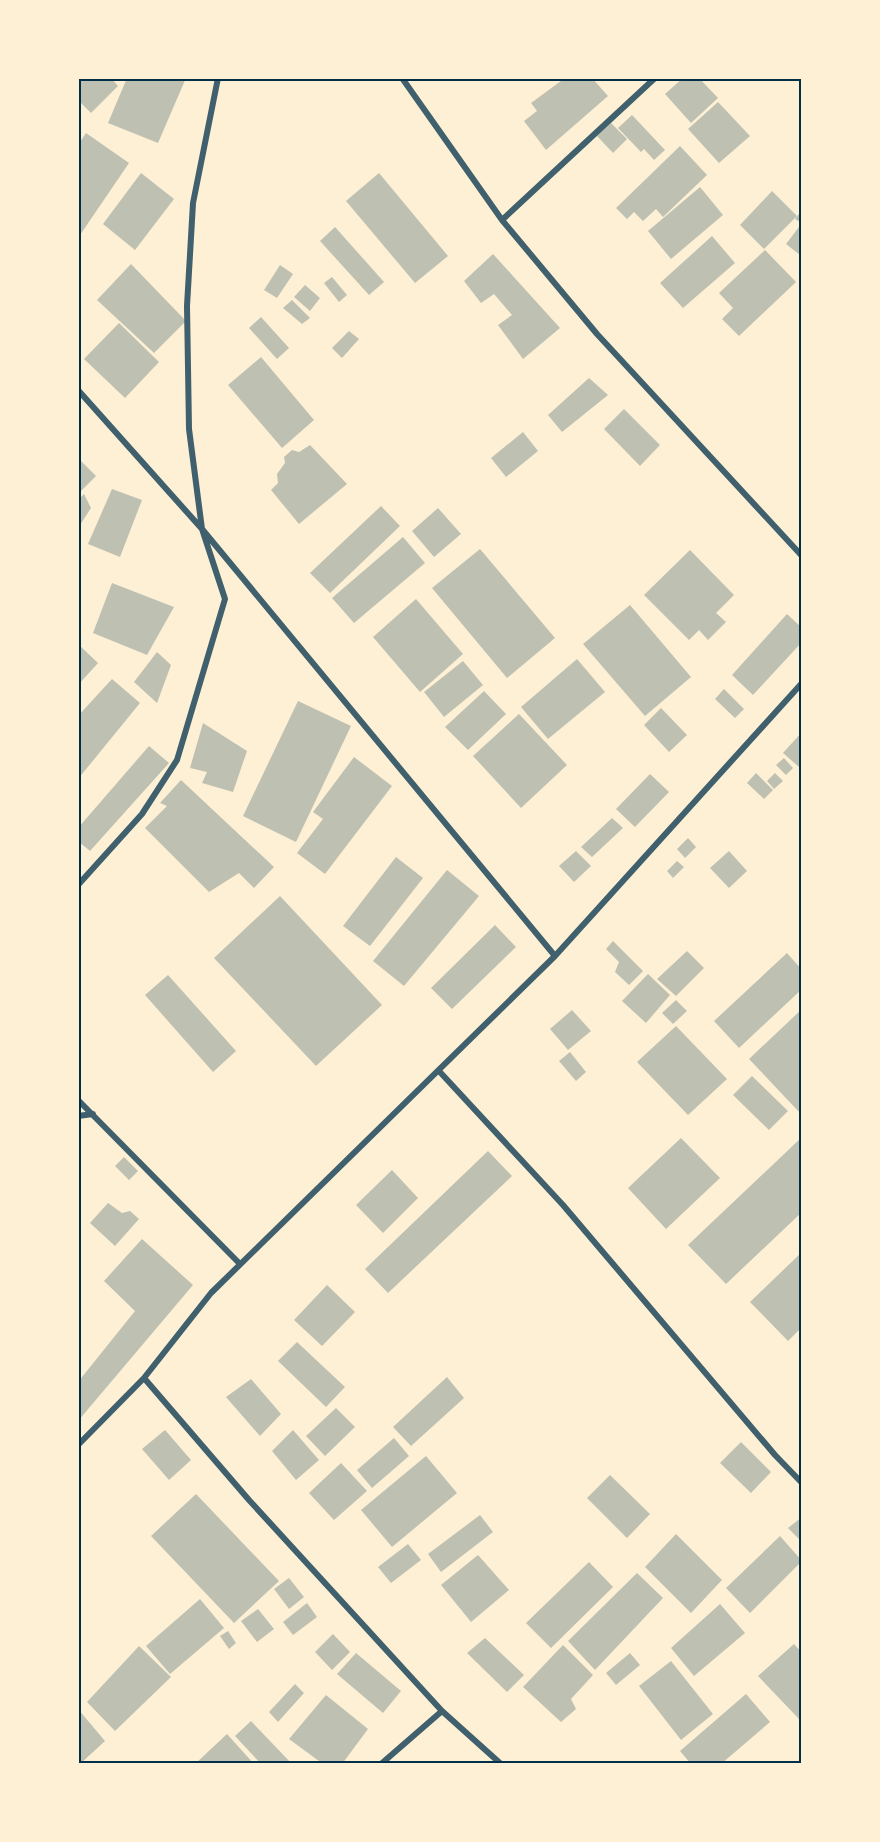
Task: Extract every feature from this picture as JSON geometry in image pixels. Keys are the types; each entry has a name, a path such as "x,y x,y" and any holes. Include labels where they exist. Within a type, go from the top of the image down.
{"street":[{"path":"78,885 142,814 177,760 225,599 202,529 189,429 187,306 193,203 218,78"},
{"path":"402,78 502,220 597,334 802,556"},
{"path":"502,220 654,78"},
{"path":"78,390 202,529 555,956"},
{"path":"78,1445 144,1378 212,1293 240,1264 555,956 802,683"},
{"path":"439,1071 563,1205 775,1455 802,1483"},
{"path":"78,1100 240,1264"},
{"path":"78,1116 93,1114"},
{"path":"144,1378 249,1500 442,1711 501,1764"},
{"path":"381,1764 442,1711"}],"building":[{"path":"78,78 111,78 118,86 91,113 78,100"},
{"path":"127,78 186,78 158,143 108,123"},
{"path":"565,78 592,78 608,96 546,150 524,121 537,111 531,103"},
{"path":"683,78 699,78 718,98 691,123 665,94"},
{"path":"718,102 750,136 719,163 688,129"},
{"path":"632,115 665,150 654,160 644,149 641,152 618,128"},
{"path":"611,123 627,139 613,153 597,136"},
{"path":"86,133 129,163 78,238 78,145"},
{"path":"680,146 707,175 663,217 656,209 643,221 634,212 627,219 616,208"},
{"path":"141,173 174,199 135,250 103,224"},
{"path":"379,173 448,256 415,283 346,201"},
{"path":"700,187 723,215 671,259 648,231"},
{"path":"772,191 797,216 764,249 740,225"},
{"path":"802,210 802,223 795,219"},
{"path":"802,223 802,252 800,255 786,244"},
{"path":"335,227 384,282 369,295 320,241"},
{"path":"712,236 735,263 683,308 660,283"},
{"path":"765,250 796,282 739,336 722,319 733,308 719,293"},
{"path":"493,254 560,328 523,359 498,325 512,315 494,294 481,303 464,281"},
{"path":"131,264 186,321 154,353 97,300"},
{"path":"280,265 293,274 277,298 264,290"},
{"path":"332,277 347,295 339,302 324,283"},
{"path":"305,285 320,298 310,311 294,297"},
{"path":"292,300 310,318 302,324 283,308"},
{"path":"261,317 289,348 277,359 249,328"},
{"path":"119,323 159,362 125,398 84,359"},
{"path":"349,331 359,339 342,358 332,348"},
{"path":"261,357 314,420 282,448 228,385"},
{"path":"589,378 608,395 562,432 548,415"},
{"path":"624,409 660,445 640,466 604,429"},
{"path":"523,432 538,451 506,477 491,458"},
{"path":"310,445 347,484 299,524 271,490 278,483 277,474 285,463 284,457 292,450 299,452"},
{"path":"78,458 96,476 78,494"},
{"path":"112,489 142,500 120,557 88,544"},
{"path":"84,494 91,508 78,528 78,500"},
{"path":"381,506 400,526 330,593 310,573"},
{"path":"438,508 461,534 434,557 412,531"},
{"path":"403,537 425,563 354,623 332,598"},
{"path":"480,549 555,638 507,678 432,588"},
{"path":"690,550 734,595 716,613 726,622 708,640 699,630 689,640 644,595"},
{"path":"112,583 174,607 147,655 93,633"},
{"path":"416,599 463,654 420,692 373,637"},
{"path":"630,605 691,677 645,716 583,644"},
{"path":"787,614 802,628 802,642 753,695 732,675"},
{"path":"78,644 98,663 78,685"},
{"path":"157,652 171,665 157,703 134,682"},
{"path":"577,659 605,692 548,739 521,707"},
{"path":"463,661 483,685 444,717 424,692"},
{"path":"112,679 140,703 78,779 78,716"},
{"path":"724,689 744,709 735,718 715,699"},
{"path":"484,691 506,714 468,750 445,727"},
{"path":"298,701 351,726 296,842 243,816"},
{"path":"661,708 687,735 669,752 644,725"},
{"path":"519,714 567,765 521,808 473,756"},
{"path":"203,723 247,751 233,792 202,783 207,772 190,768"},
{"path":"802,732 802,763 799,767 783,753"},
{"path":"149,746 169,763 90,851 78,841 78,828"},
{"path":"354,757 392,786 325,874 297,853 323,819 313,812"},
{"path":"784,758 793,768 786,775 776,765"},
{"path":"756,773 773,790 764,799 747,783"},
{"path":"775,773 783,781 774,789 767,781"},
{"path":"650,774 669,792 635,827 616,809"},
{"path":"181,780 274,867 254,888 239,873 209,892 145,828 167,806 160,803"},
{"path":"612,818 623,828 592,857 581,847"},
{"path":"688,838 696,847 685,858 677,849"},
{"path":"576,851 591,866 574,882 559,866"},
{"path":"729,851 747,871 729,888 710,868"},
{"path":"396,857 423,878 370,946 343,926"},
{"path":"677,861 684,867 673,878 667,871"},
{"path":"447,870 479,896 404,986 373,961"},
{"path":"280,896 382,1005 316,1066 214,958"},
{"path":"495,925 516,947 452,1009 431,988"},
{"path":"613,941 643,971 629,985 615,972 619,962 606,949"},
{"path":"687,951 704,968 676,996 657,979"},
{"path":"787,953 802,970 802,989 739,1048 714,1021"},
{"path":"648,974 670,995 646,1023 622,1001"},
{"path":"168,975 236,1051 213,1072 145,995"},
{"path":"676,1000 687,1011 673,1024 662,1013"},
{"path":"802,1009 802,1113 801,1114 749,1059"},
{"path":"572,1010 591,1031 568,1050 550,1029"},
{"path":"676,1026 727,1079 688,1115 637,1062"},
{"path":"570,1052 586,1072 576,1081 559,1061"},
{"path":"752,1076 788,1111 769,1130 733,1095"},
{"path":"802,1137 802,1212 726,1284 688,1245"},
{"path":"681,1138 720,1178 666,1229 628,1188"},
{"path":"488,1151 512,1176 388,1293 365,1269"},
{"path":"124,1157 138,1171 129,1180 115,1166"},
{"path":"392,1170 418,1198 383,1233 356,1205"},
{"path":"108,1203 122,1213 130,1211 139,1219 115,1246 90,1223"},
{"path":"142,1239 193,1285 78,1421 78,1382 135,1311 104,1281"},
{"path":"802,1252 802,1327 788,1341 750,1302"},
{"path":"327,1285 355,1312 322,1346 294,1320"},
{"path":"297,1342 345,1387 326,1407 278,1361"},
{"path":"447,1377 464,1398 411,1446 393,1427"},
{"path":"251,1379 281,1414 260,1436 226,1397"},
{"path":"336,1408 355,1427 325,1456 306,1436"},
{"path":"165,1430 191,1460 169,1480 142,1449"},
{"path":"293,1430 319,1460 296,1480 272,1451"},
{"path":"394,1438 409,1456 372,1488 357,1470"},
{"path":"741,1442 771,1472 751,1493 720,1463"},
{"path":"426,1456 457,1493 392,1547 361,1510"},
{"path":"341,1463 367,1491 334,1520 309,1493"},
{"path":"610,1475 650,1514 627,1538 587,1498"},
{"path":"196,1494 279,1581 234,1623 151,1536"},
{"path":"480,1515 493,1532 441,1572 428,1554"},
{"path":"802,1517 802,1542 788,1528"},
{"path":"676,1534 722,1580 691,1613 645,1567"},
{"path":"780,1536 802,1561 750,1613 726,1588"},
{"path":"408,1544 421,1560 391,1583 378,1567"},
{"path":"478,1555 509,1590 471,1622 441,1585"},
{"path":"589,1562 613,1587 551,1648 526,1623"},
{"path":"637,1573 663,1598 595,1670 568,1641"},
{"path":"289,1578 304,1597 289,1609 274,1589"},
{"path":"200,1599 224,1628 170,1674 146,1646"},
{"path":"307,1603 317,1617 293,1635 283,1622"},
{"path":"720,1604 745,1633 694,1676 671,1648"},
{"path":"258,1609 274,1629 257,1642 241,1621"},
{"path":"228,1631 236,1643 229,1649 220,1636"},
{"path":"333,1634 350,1652 332,1670 315,1652"},
{"path":"485,1638 524,1675 507,1692 467,1653"},
{"path":"794,1644 802,1653 802,1717 799,1719 758,1676"},
{"path":"563,1645 593,1675 571,1699 576,1709 561,1722 523,1687"},
{"path":"139,1646 171,1677 115,1731 87,1702"},
{"path":"356,1653 401,1691 383,1713 337,1674"},
{"path":"630,1653 640,1665 616,1685 606,1673"},
{"path":"671,1661 713,1714 681,1740 639,1686"},
{"path":"295,1684 304,1693 278,1722 269,1712"},
{"path":"746,1694 770,1722 721,1764 691,1764 680,1751"},
{"path":"326,1695 368,1729 342,1764 323,1764 289,1739"},
{"path":"78,1709 105,1741 80,1764 78,1764"},
{"path":"251,1721 292,1764 261,1764 235,1736"},
{"path":"227,1734 254,1764 195,1764"}]}
